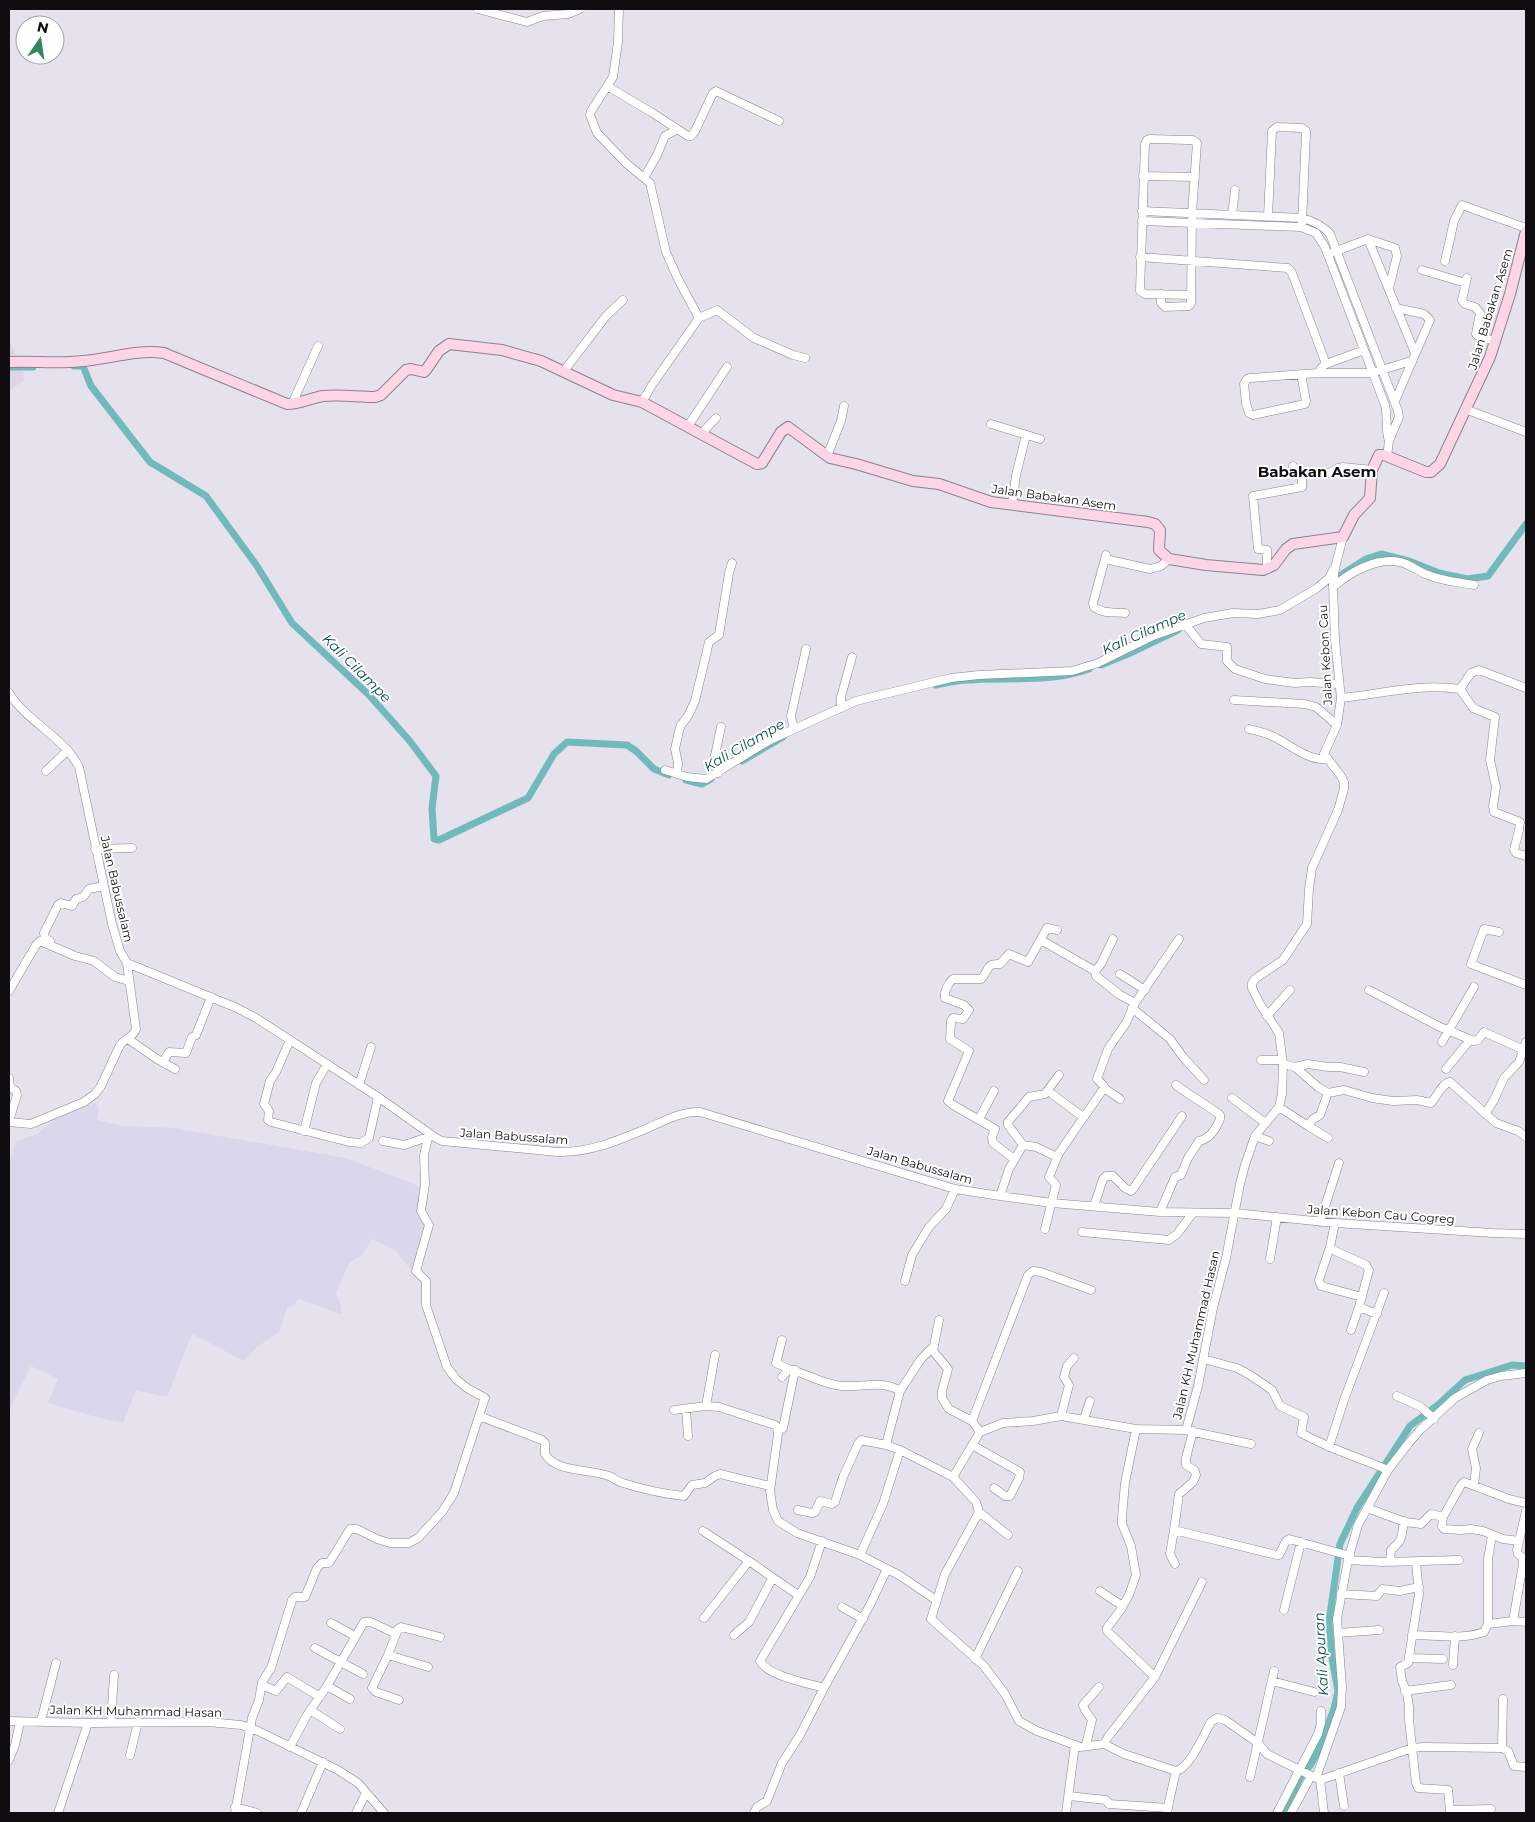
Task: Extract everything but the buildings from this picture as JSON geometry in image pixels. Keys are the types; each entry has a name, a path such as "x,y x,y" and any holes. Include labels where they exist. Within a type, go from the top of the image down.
{"street":[{"path":"478,9 526,22 543,16 572,13 580,9"},
{"path":"619,9 617,55 613,78 590,115 597,133 606,144 650,183 666,252 699,318"},
{"path":"607,86 688,136 693,135 713,93 716,91 779,121"},
{"path":"1268,217 1272,130 1277,126 1302,128 1306,131 1301,227"},
{"path":"644,178 658,155 665,136 676,130"},
{"path":"1161,294 1161,303 1165,307 1189,306 1191,303 1192,213 1197,144 1195,141 1150,139 1146,144 1140,291 1145,294 1161,294 1191,295"},
{"path":"1144,176 1195,177"},
{"path":"1232,215 1235,190"},
{"path":"1445,261 1454,222 1462,205 1526,230"},
{"path":"1142,211 1302,218 1326,229 1395,400 1399,417 1389,441"},
{"path":"664,770 702,780 710,778 762,745 856,701 951,678 1072,671 1098,663 1139,642 1224,614 1240,612 1258,614 1280,610 1317,588 1329,578 1334,572 1343,537 1354,515 1370,498 1372,470 1377,456 1382,454 1388,456 1389,441 1387,433 1388,416 1322,240 1316,233 1301,227 1142,222"},
{"name":"Jalan Babakan Asem","path":"1388,456 1423,472 1431,472 1440,464 1482,376 1495,341 1510,294 1526,230"},
{"path":"1327,254 1368,239 1389,245 1396,249 1397,256 1389,288"},
{"path":"1368,239 1416,353"},
{"path":"1140,257 1285,266 1290,269 1326,364"},
{"path":"1422,270 1467,281 1463,302 1475,307 1480,313 1476,334 1495,341"},
{"path":"564,371 606,316 623,300"},
{"path":"1395,400 1429,322 1429,317 1424,314 1396,308"},
{"path":"642,402 699,318 717,310 754,338 793,355 805,358"},
{"name":"Jalan Babakan Asem","path":"292,404 308,398 332,396 375,397 381,395 406,370 411,369 424,372 439,351 449,344 522,354 564,371 614,395 642,402 759,464 762,463 781,432 788,428 827,456 913,481 939,484 974,497 1012,505 1155,524 1160,530 1159,550 1169,559"},
{"path":"9,362 82,362 157,352 287,404 292,404 318,346"},
{"path":"1319,373 1320,369 1326,364 1364,350"},
{"path":"1301,374 1305,404 1254,415 1249,413 1244,393 1245,380 1301,374 1319,373 1372,373 1411,361"},
{"path":"688,426 727,367"},
{"path":"827,456 840,424 844,406"},
{"path":"1465,409 1526,432"},
{"path":"701,434 716,418"},
{"path":"991,424 1040,439"},
{"path":"1012,505 1016,475 1026,435"},
{"path":"1293,466 1297,472 1302,474 1330,473 1343,467 1372,470"},
{"path":"1267,570 1267,550 1258,549 1253,496 1302,487 1302,474"},
{"path":"1125,613 1105,612 1094,607 1093,603 1105,557 1150,569 1161,566 1169,559 1206,565 1267,570 1274,566 1286,549 1293,544 1343,537"},
{"path":"1333,586 1368,565 1392,561 1406,564 1430,576 1474,585"},
{"path":"677,774 678,763 675,750 679,731 695,701 709,642 718,637 720,631 732,563"},
{"name":"Jalan Kebon Cau","path":"1324,754 1336,725 1341,698 1338,684 1334,572"},
{"path":"1187,627 1201,644 1227,647 1228,661 1235,669 1242,672 1264,679 1286,682 1338,684"},
{"path":"794,730 791,716 806,649"},
{"path":"841,708 841,697 852,658"},
{"path":"1460,689 1468,676 1479,670 1526,688"},
{"path":"1341,698 1425,686 1460,689"},
{"path":"1460,689 1473,708 1490,714 1496,719 1490,760 1497,790 1493,809 1494,812 1523,819 1514,850 1516,853 1526,856"},
{"name":"Jalan Babussalam","path":"9,693 11,704 68,750 79,767 112,924 120,951 127,963 250,1015 378,1097 429,1136 448,1142 574,1152 606,1144 680,1115 700,1112 955,1189 1052,1203 1160,1212 1234,1213"},
{"path":"1234,700 1305,704 1316,707 1336,725"},
{"path":"718,773 714,760 721,728"},
{"path":"1249,729 1275,737 1318,760 1324,759 1324,754"},
{"path":"46,771 68,750"},
{"path":"1234,1213 1254,1136 1264,1122 1279,1107 1284,1086 1279,1033 1255,996 1252,983 1256,978 1283,960 1307,924 1312,868 1326,842 1338,810 1344,782 1324,754"},
{"path":"95,849 132,848"},
{"path":"65,948 46,939 44,935 56,908 60,904 72,906 76,899 84,896 89,889 103,886"},
{"path":"1014,1159 993,1143 992,1137 995,1129 948,1101 969,1051 950,1039 951,1020 953,1018 963,1019 969,1010 964,1004 945,998 947,986 949,982 955,979 981,979 990,965 1000,964 1009,954 1028,962 1047,928 1057,930"},
{"path":"1499,932 1484,929 1471,964 1526,984"},
{"path":"1095,971 1101,964 1113,939"},
{"path":"1120,1099 1104,1088 1104,1085 1097,1079 1108,1049 1126,1023 1144,990 1179,939"},
{"path":"1041,940 1095,971 1096,976 1134,1006 1170,1039 1204,1080"},
{"path":"9,991 40,941 75,956 94,961 115,977 128,981"},
{"path":"9,1078 10,1087 16,1091 17,1095 9,1121 31,1124 84,1102 101,1086 120,1045 134,1034 136,1029 127,963"},
{"path":"1120,974 1144,990"},
{"path":"1442,1042 1474,987"},
{"path":"1267,1016 1290,990"},
{"path":"1368,990 1470,1040 1477,1041 1484,1032 1525,1046 1519,1062 1504,1078 1485,1114"},
{"path":"163,1062 169,1052 186,1053 192,1037 196,1035 211,997"},
{"path":"128,1038 175,1069"},
{"path":"290,1040 270,1081 264,1104 269,1111 269,1121 357,1144 365,1142 368,1138 378,1097"},
{"path":"1446,1069 1470,1040"},
{"path":"359,1086 371,1047"},
{"path":"1261,1060 1282,1062 1295,1067 1328,1093 1344,1090 1372,1098 1417,1100 1430,1103 1433,1102 1446,1083 1450,1082 1496,1123 1509,1127 1526,1137"},
{"path":"304,1131 316,1082 327,1064"},
{"path":"1295,1067 1308,1064 1340,1067 1364,1072"},
{"path":"1023,1146 1008,1125 1008,1122 1029,1097 1045,1094 1059,1074"},
{"path":"1160,1212 1175,1177 1181,1175 1188,1158 1199,1141 1205,1140 1210,1136 1220,1119 1220,1115 1176,1085"},
{"path":"1045,1229 1056,1185 1049,1177 1057,1157 1104,1088"},
{"path":"979,1119 994,1091"},
{"path":"1308,1126 1313,1118 1320,1115 1328,1093"},
{"path":"1052,1094 1083,1117"},
{"path":"1232,1098 1264,1122"},
{"path":"1279,1107 1328,1138"},
{"path":"1094,1206 1103,1179 1106,1176 1114,1176 1125,1188 1131,1191 1133,1189 1182,1116"},
{"path":"383,1141 404,1145 429,1136"},
{"path":"257,1813 235,1810 252,1718 260,1700 266,1674 271,1668 292,1600 295,1597 305,1597 317,1568 322,1563 330,1563 348,1530 357,1529 390,1543 409,1543 418,1538 442,1512 454,1493 485,1398 467,1388 456,1379 447,1367 426,1305 426,1281 416,1271 429,1225 422,1211 424,1155 429,1136"},
{"path":"1254,1136 1269,1141"},
{"path":"1023,1146 1036,1147 1057,1157"},
{"path":"1000,1196 1006,1175 1023,1146"},
{"path":"1320,1222 1339,1162"},
{"path":"906,1281 912,1255 929,1227 946,1209 955,1189"},
{"path":"1082,1232 1167,1241 1177,1234 1193,1213"},
{"name":"Jalan Kebon Cau Cogreg","path":"1234,1213 1320,1222 1526,1234"},
{"name":"Jalan KH Muhammad Hasan","path":"980,1432 999,1424 1061,1416 1136,1429 1190,1431 1212,1308 1226,1258 1234,1213"},
{"path":"1270,1259 1277,1217"},
{"path":"1335,1223 1330,1247 1319,1280 1321,1286 1362,1297"},
{"path":"1330,1247 1334,1251 1368,1267 1369,1270 1351,1330"},
{"path":"972,1421 1028,1274 1033,1271 1041,1272 1091,1290"},
{"path":"1330,1447 1344,1400 1384,1293"},
{"path":"1359,1307 1377,1314"},
{"path":"939,1320 934,1352 948,1369 942,1398 949,1409 972,1421 980,1432 953,1477"},
{"path":"782,1340 776,1363 792,1370 838,1385 874,1384 900,1391"},
{"path":"886,1445 900,1391 921,1359 934,1346"},
{"path":"706,1406 715,1355"},
{"path":"1061,1416 1069,1385 1064,1377 1067,1366 1074,1358"},
{"path":"1203,1358 1237,1368 1272,1390 1280,1406 1304,1417 1301,1433 1387,1470"},
{"path":"782,1377 792,1370"},
{"path":"778,1430 782,1428 792,1370"},
{"path":"1291,1813 1341,1707 1342,1687 1337,1619 1348,1557 1358,1525 1387,1470 1433,1417 1455,1398 1487,1380 1526,1373"},
{"path":"1397,1396 1424,1409 1433,1417"},
{"path":"1084,1419 1090,1401"},
{"path":"674,1410 706,1406 719,1407 775,1425 778,1430 770,1486 772,1504 778,1522 797,1534 860,1555 899,1575 936,1600"},
{"path":"686,1409 688,1436"},
{"path":"480,1416 542,1440 545,1443 545,1454 553,1463 576,1470 608,1476 632,1485 684,1496 692,1485 705,1483 720,1474 770,1486"},
{"path":"1136,1429 1125,1483 1122,1517 1122,1524 1131,1546 1136,1575 1121,1611 1107,1628 1107,1631 1155,1677"},
{"path":"1175,1564 1170,1554 1179,1494 1193,1482 1196,1475 1194,1470 1186,1465 1190,1431 1251,1444"},
{"path":"1474,1485 1476,1468 1472,1449 1479,1433"},
{"path":"798,1510 812,1513 815,1512 820,1501 832,1504 835,1502 861,1440 900,1450 953,1477 976,1502 979,1512 1008,1535"},
{"path":"972,1444 1020,1472 1010,1496 1005,1496 994,1488"},
{"path":"860,1555 883,1504 900,1450"},
{"path":"1519,1541 1502,1540 1483,1531 1469,1528 1461,1530 1444,1529 1442,1526 1443,1517 1462,1483 1474,1485 1509,1499 1526,1503"},
{"path":"1367,1508 1419,1525 1431,1514 1443,1517"},
{"path":"979,1512 951,1562 936,1600 931,1619 992,1675 1019,1721 1037,1730 1080,1747 1104,1744 1124,1754 1176,1771 1180,1770 1188,1762 1215,1718 1225,1720 1258,1743 1267,1754 1309,1775 1340,1773 1412,1748 1423,1747 1502,1748 1508,1751 1514,1766 1526,1767"},
{"path":"1513,1621 1523,1564 1522,1557 1517,1552 1526,1512"},
{"path":"1390,1562 1391,1550 1399,1544 1401,1539 1404,1521"},
{"path":"1174,1530 1276,1555 1280,1555 1288,1540 1301,1542 1348,1557 1390,1562 1460,1560"},
{"path":"703,1531 798,1595"},
{"path":"1412,1635 1455,1636 1484,1632 1488,1624 1488,1559 1492,1535"},
{"path":"822,1541 810,1577 760,1661 767,1670 775,1674 824,1688"},
{"path":"1284,1610 1301,1542"},
{"path":"704,1618 749,1561"},
{"path":"1416,1562 1419,1587 1409,1658 1407,1665 1400,1667 1408,1707 1418,1787 1446,1789 1448,1791 1450,1810 1468,1811 1491,1808"},
{"path":"754,1813 757,1807 767,1800 782,1763 800,1735 887,1569"},
{"path":"976,1659 1018,1571"},
{"path":"734,1635 750,1622 772,1579"},
{"path":"1104,1744 1108,1736 1155,1677 1202,1582"},
{"path":"1341,1594 1377,1596 1383,1589 1400,1591 1419,1587"},
{"path":"1100,1591 1122,1607"},
{"path":"842,1607 862,1619"},
{"path":"290,1747 361,1626 366,1621 396,1634"},
{"path":"1488,1624 1513,1621 1526,1622"},
{"path":"330,1623 355,1636"},
{"path":"399,1700 376,1692 372,1688 396,1634 401,1627 440,1637"},
{"path":"1338,1633 1379,1630"},
{"path":"1452,1665 1455,1636"},
{"path":"315,1648 363,1674"},
{"path":"388,1655 428,1667"},
{"path":"1409,1658 1443,1659"},
{"path":"41,1721 56,1664"},
{"path":"1250,1777 1274,1671"},
{"path":"111,1722 114,1676"},
{"path":"262,1685 276,1691 287,1677 320,1697"},
{"path":"1272,1681 1314,1692"},
{"path":"1405,1691 1450,1685"},
{"path":"327,1686 350,1699"},
{"path":"1086,1746 1092,1720 1085,1710 1084,1704 1099,1687"},
{"path":"1502,1748 1503,1699"},
{"path":"310,1710 340,1729"},
{"path":"1277,1813 1309,1775 1320,1728 1321,1711"},
{"name":"Jalan KH Muhammad Hasan","path":"9,1721 88,1723 208,1722 251,1728 323,1762 351,1778 384,1813"},
{"path":"9,1760 15,1745 20,1722"},
{"path":"130,1755 138,1722"},
{"path":"58,1813 88,1723"},
{"path":"1066,1813 1075,1745"},
{"path":"301,1813 323,1762"},
{"path":"1069,1796 1106,1800 1110,1804 1168,1811 1176,1771"},
{"path":"1340,1773 1344,1806"},
{"path":"1309,1775 1324,1813"},
{"path":"356,1813 366,1793"}],"shaded area":[{"path":"9,344 11,344 23,370 24,380 9,391"},
{"path":"96,1103 99,1108 97,1120 123,1126 173,1128 346,1158 421,1187 418,1203 420,1215 426,1224 412,1271 395,1250 372,1239 363,1254 349,1263 336,1293 341,1307 341,1314 299,1299 293,1306 287,1307 280,1331 257,1347 244,1361 192,1334 167,1397 136,1390 123,1423 48,1403 58,1379 31,1366 9,1411 9,1166 16,1141 38,1134 58,1116"}],"waterway":[{"name":"Kali Cilampe","path":"74,366 83,366 91,386 150,462 206,496 257,566 292,623 369,695 409,740 436,776 432,808 434,839 439,840 528,798 554,754 567,742 627,745 654,769 669,775"},
{"name":"Kali Cilampe","path":"9,367 33,367"},
{"name":"Kali Cilampe","path":"1330,582 1366,559 1381,554 1409,561 1439,573 1467,579 1488,576 1526,524"},
{"name":"Kali Cilampe","path":"1101,665 1178,630"},
{"name":"Kali Cilampe","path":"936,685 963,680 1044,678 1089,669"},
{"name":"Kali Cilampe","path":"742,761 783,737"},
{"name":"Kali Cilampe","path":"686,780 702,784 711,779"},
{"name":"Kali Apuran","path":"1284,1813 1300,1778 1317,1753 1334,1709 1338,1691 1332,1658 1329,1622 1340,1544 1357,1508 1410,1426 1439,1404 1465,1380 1512,1365 1526,1366"}],"district":[{"name":"Babakan Asem","path":"1317,471"}]}
